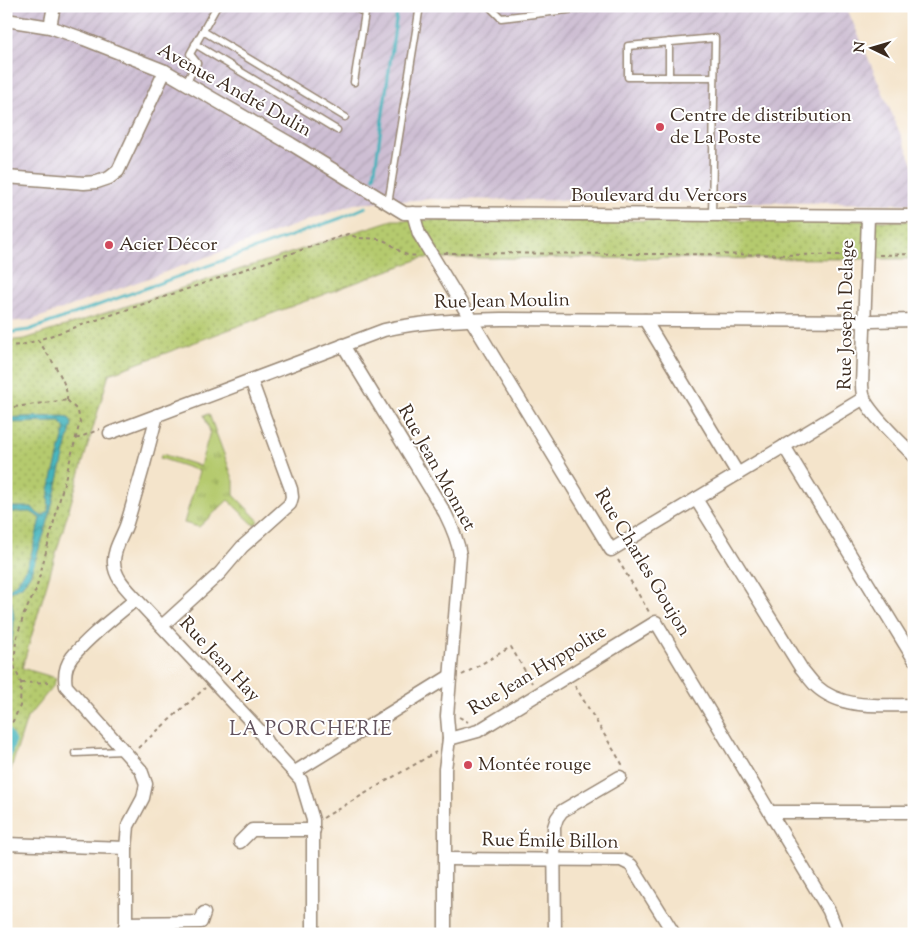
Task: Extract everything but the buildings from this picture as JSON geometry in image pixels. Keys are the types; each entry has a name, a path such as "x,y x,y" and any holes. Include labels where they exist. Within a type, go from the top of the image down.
{"street":[{"path":"50,27 54,6"},
{"name":"Avenue André Dulin","path":"6,20 50,27 165,71 388,204 408,213"},
{"path":"6,177 84,183 97,182 109,178 118,171 165,71"},
{"name":"Boulevard du Vercors","path":"408,213 914,216"},
{"name":"Rue Charles Goujon","path":"408,213 418,234 611,550"},
{"name":"Rue Joseph Delage","path":"868,217 862,385 864,398 873,412 914,456"},
{"name":"Rue Jean Moulin","path":"110,433 384,330 412,324 471,319 914,320"},
{"path":"645,320 738,474"},
{"name":"Rue Jean Monnet","path":"343,345 445,513 456,536 460,556 455,677 447,716 449,739"},
{"path":"162,626 220,573 242,547 290,504 292,497 291,489 251,380"},
{"path":"611,550 864,398"},
{"name":"Rue Jean Hay","path":"157,415 124,534 114,556 116,574 120,582 259,730 266,743 301,780 314,825 314,934"},
{"path":"784,446 914,659"},
{"path":"696,499 801,668 816,686 829,695 848,702 869,705 914,705"},
{"path":"136,599 71,658 65,672 66,686 141,770 146,784 143,798 128,826 125,928 201,922 204,913"},
{"name":"Rue Charles Goujon","path":"656,622 829,911 838,934"},
{"name":"Rue Jean Hyppolite","path":"449,739 478,731 656,622"},
{"path":"294,772 455,677"},
{"path":"445,934 445,768 449,739"},
{"path":"555,934 554,826 557,818 562,810 620,777"},
{"path":"770,812 914,812"},
{"path":"240,842 252,830 314,825"},
{"path":"6,844 126,848"},
{"name":"Rue Émile Billon","path":"446,859 626,861 631,865 674,934"}],"lane":[{"path":"186,83 196,66 196,61 190,54 217,6"},
{"path":"353,6 365,13 354,82"},
{"path":"388,204 420,6"},
{"path":"489,6 500,18 600,6"},
{"path":"202,31 345,118"},
{"path":"712,216 715,38 628,46 628,77 714,77"},
{"path":"668,77 669,42"},
{"path":"195,44 337,130"},
{"path":"75,753 126,754"}],"path":[{"path":"6,346 22,345 38,340 348,234 358,238 373,238 387,242 401,253 411,256 430,253 914,254"},
{"path":"38,340 64,383 68,393 67,400"},
{"path":"6,408 67,400"},
{"path":"6,728 13,721 20,706 21,683 14,666 16,640 24,614 36,590 80,422 78,411 67,400"},
{"path":"76,439 105,428 110,433"},
{"name":"Rue Charles Goujon","path":"611,550 656,622"},
{"path":"455,677 511,647 538,694"},
{"path":"568,676 622,764 620,777"},
{"path":"21,683 65,680"},
{"path":"126,754 213,681"},
{"path":"456,715 471,724 478,731"},
{"path":"314,825 438,751 449,739"}],"shaded area":[{"path":"6,6 846,6 914,166 914,204 430,199 354,204 32,320 6,322"}],"green space":[{"path":"392,220 914,221 914,259 422,258 109,374 22,668 56,678 54,685 27,718 6,785 6,341 25,339"},
{"path":"209,414 234,481 234,495 259,521 254,525 228,500 199,527 184,523 199,471 160,458 162,454 200,466 210,432 204,415"}],"water":[{"path":"64,416 70,419 72,424 47,525 30,575 22,586 11,591 8,595 12,604 14,621 6,666 9,619 6,591 17,582 26,568 40,518 31,512 7,512 6,507 32,507 42,516 48,512 49,490 65,430 60,422 6,423 6,418"}],"waterway":[{"path":"374,177 398,6"},
{"path":"6,333 29,330 341,218 366,207"},
{"path":"6,734 10,742 6,755"}],"place":[{"name":"Centre de distribution de La Poste","path":"660,127"},
{"name":"Acier Décor","path":"109,245"},
{"name":"Montée rouge","path":"468,765"}],"district":[{"name":"LA PORCHERIE","path":"311,730"}]}
